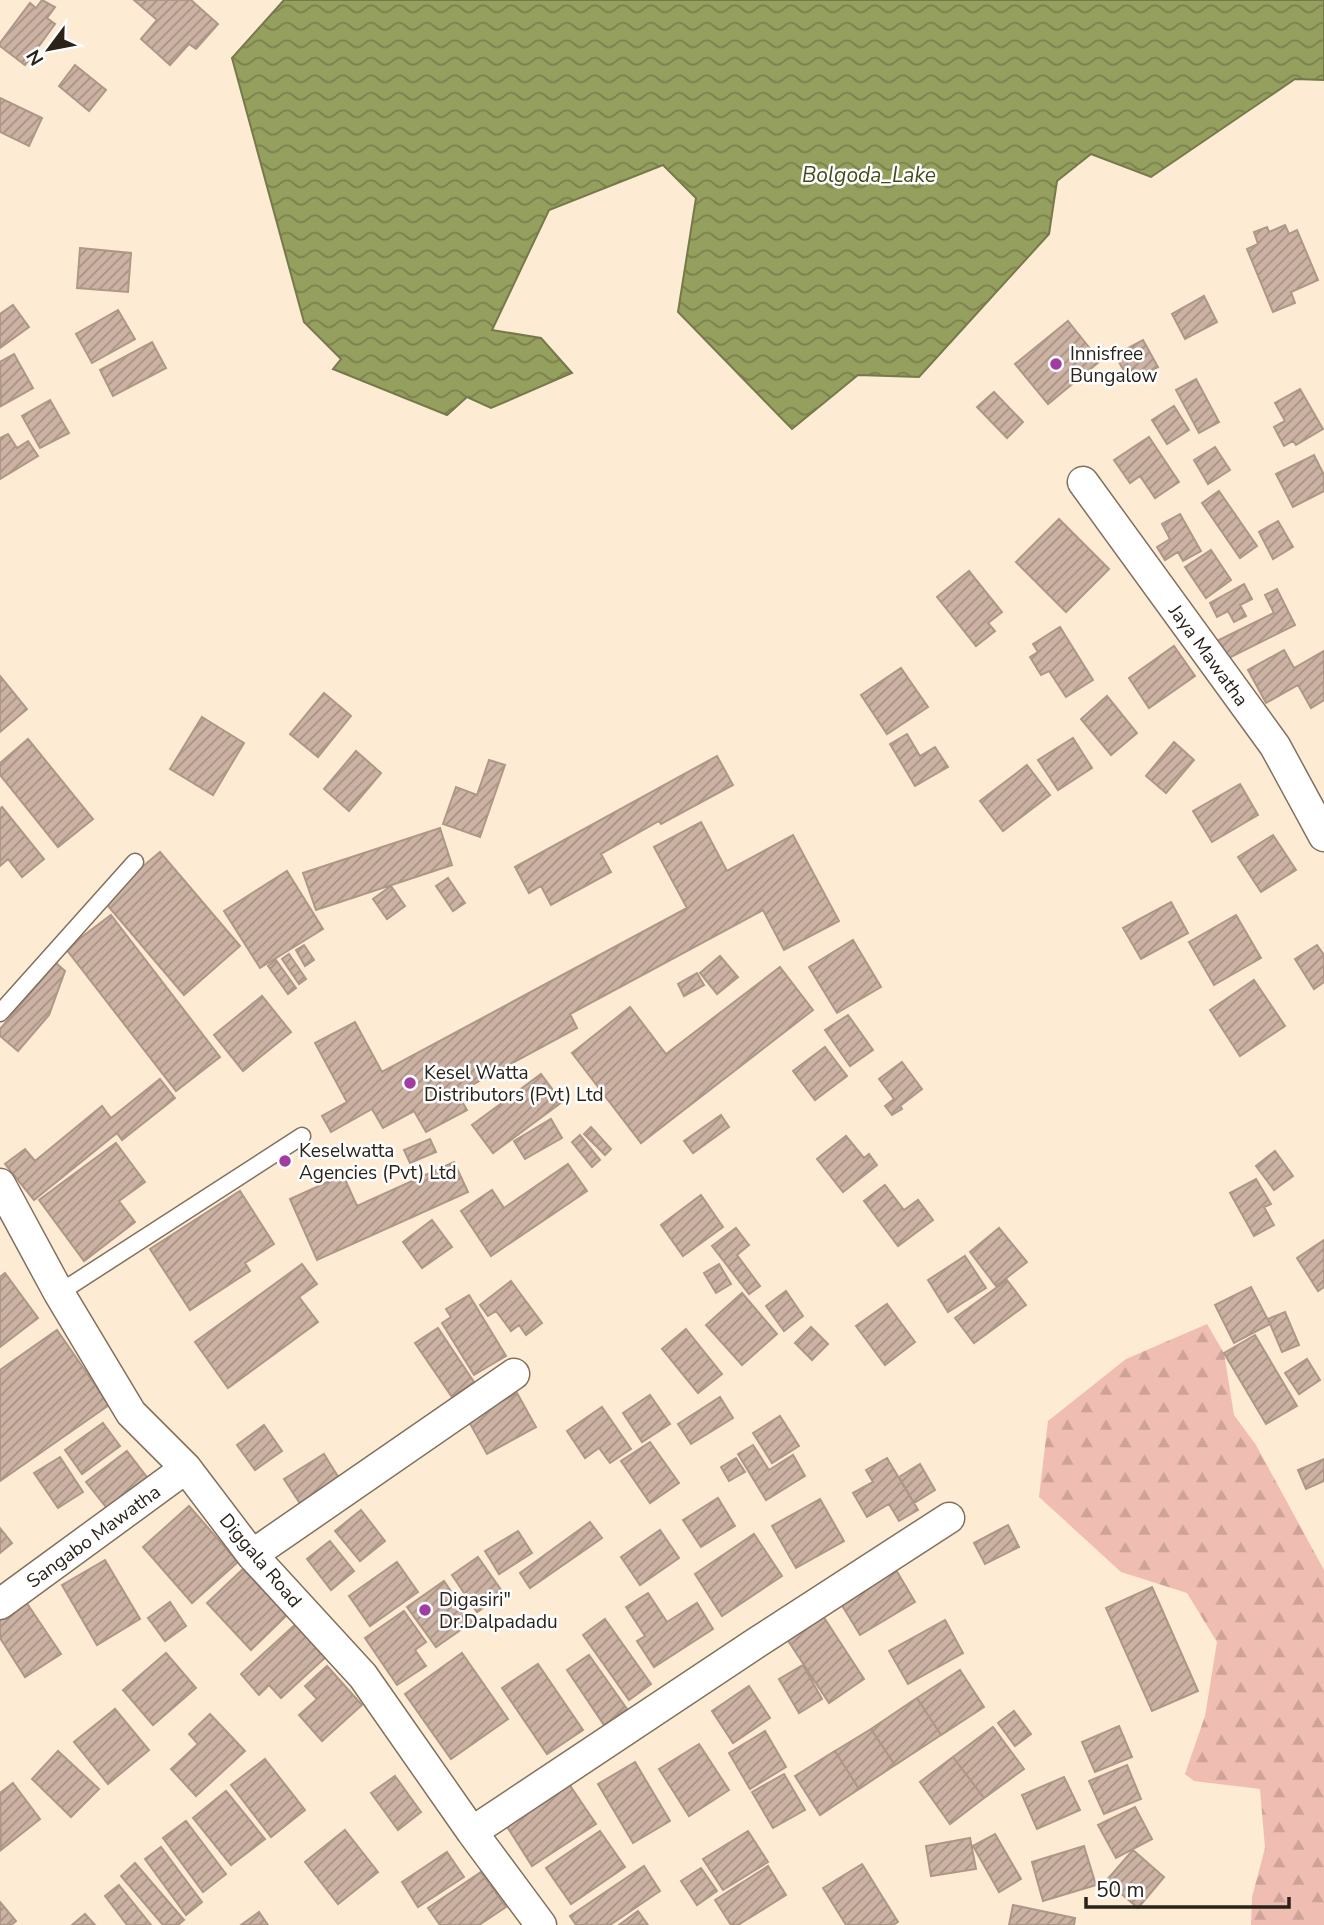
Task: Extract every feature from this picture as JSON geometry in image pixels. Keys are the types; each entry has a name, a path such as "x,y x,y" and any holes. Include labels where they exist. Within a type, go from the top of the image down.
{"street":[{"name":"Jaya Mawatha","path":"1083,482 1275,746 1324,836"},
{"name":"Diggala Road","path":"0,1184 59,1293 131,1413 186,1468 252,1555 363,1676 541,1925"},
{"path":"252,1555 514,1374"},
{"name":"Sangabo Mawatha","path":"0,1604 186,1468"},
{"path":"472,1832 949,1518"}],"lane":[{"path":"0,1013 135,862"},
{"path":"59,1293 302,1136"}],"green space":[{"path":"1207,1324 1224,1353 1234,1415 1256,1445 1324,1570 1324,1925 1251,1925 1252,1897 1265,1848 1260,1789 1194,1781 1185,1774 1205,1716 1217,1642 1187,1593 1121,1572 1039,1497 1048,1421 1126,1359"}],"water":[{"name":"Bolgoda_Lake","path":"284,0 1324,0 1324,80 1295,79 1151,177 1091,154 1057,181 1049,234 919,377 858,375 792,429 678,312 696,198 663,165 549,210 492,330 541,338 572,373 491,408 467,397 447,415 333,369 341,359 304,322 232,58"}],"building":[{"path":"42,0 55,7 47,18 55,24 25,65 0,46 0,43 30,3 36,8"},
{"path":"134,0 191,0 218,24 196,49 189,44 170,65 141,39 157,20"},
{"path":"75,65 106,90 89,111 59,86"},
{"path":"0,98 42,118 29,146 0,132"},
{"path":"1285,225 1289,234 1297,230 1318,280 1291,292 1295,303 1273,312 1247,249 1258,244 1254,232 1267,227 1269,232"},
{"path":"80,248 131,253 128,292 77,288"},
{"path":"1204,296 1217,322 1185,339 1172,314"},
{"path":"13,305 29,327 0,348 0,314"},
{"path":"118,310 135,339 92,363 76,334"},
{"path":"1068,321 1100,361 1048,404 1015,364"},
{"path":"1143,340 1158,367 1130,382 1115,355"},
{"path":"152,342 166,368 113,396 100,370"},
{"path":"14,354 33,388 1,406 0,362"},
{"path":"1196,379 1219,422 1199,433 1176,390"},
{"path":"1300,389 1323,429 1296,445 1293,441 1284,446 1274,427 1285,421 1275,403"},
{"path":"994,392 1023,422 1007,438 977,407"},
{"path":"50,400 69,433 40,448 22,416"},
{"path":"1174,406 1189,430 1167,444 1152,420"},
{"path":"8,434 17,448 28,441 38,456 0,479 0,438"},
{"path":"1149,437 1179,482 1155,498 1140,476 1130,483 1114,460"},
{"path":"1215,447 1230,470 1208,484 1194,460"},
{"path":"1314,455 1324,475 1324,491 1293,507 1276,474"},
{"path":"1219,491 1257,546 1240,558 1202,503"},
{"path":"1180,514 1201,551 1183,561 1178,552 1165,560 1157,547 1170,539 1162,524"},
{"path":"1059,519 1109,569 1066,612 1016,562"},
{"path":"1278,521 1293,547 1273,559 1259,532"},
{"path":"1211,550 1231,580 1206,598 1185,567"},
{"path":"969,571 1002,612 988,623 995,631 976,646 937,597"},
{"path":"1244,584 1252,599 1240,605 1246,616 1234,622 1228,611 1217,617 1210,603"},
{"path":"1277,589 1295,625 1227,659 1217,641 1274,613 1265,595"},
{"path":"1060,627 1093,680 1066,697 1049,671 1041,675 1030,657 1038,652 1033,644"},
{"path":"1174,646 1195,676 1149,708 1129,678"},
{"path":"1284,650 1294,668 1324,651 1324,700 1311,708 1298,685 1266,703 1248,670"},
{"path":"901,668 928,707 887,734 861,695"},
{"path":"0,676 27,709 0,732"},
{"path":"324,693 351,716 318,757 290,734"},
{"path":"1107,696 1137,733 1111,755 1081,719"},
{"path":"202,717 244,743 213,795 170,769"},
{"path":"907,734 920,756 935,747 948,767 915,786 890,744"},
{"path":"1073,738 1092,768 1058,790 1038,760"},
{"path":"28,739 93,819 58,847 0,775 0,763"},
{"path":"1174,742 1194,760 1166,793 1146,776"},
{"path":"356,751 381,773 349,811 324,789"},
{"path":"717,756 733,785 661,824 659,821 601,854 611,872 551,905 541,886 529,893 515,867"},
{"path":"489,760 505,765 480,837 443,824 456,787 477,795"},
{"path":"1027,765 1050,795 1003,831 980,801"},
{"path":"1240,784 1258,815 1212,842 1193,811"},
{"path":"2,807 44,859 22,877 8,859 0,866"},
{"path":"701,822 727,871 793,835 839,921 784,950 763,910 570,1014 577,1028 457,1093 467,1110 426,1132 414,1111 383,1128 372,1109 331,1132 322,1116 347,1102 315,1043 355,1022 382,1072 687,908 654,847"},
{"path":"440,828 452,865 316,910 303,873"},
{"path":"1273,835 1296,870 1261,892 1238,857"},
{"path":"160,852 240,946 184,995 103,900"},
{"path":"287,871 323,929 260,968 224,911"},
{"path":"448,878 465,903 453,911 436,886"},
{"path":"391,886 405,906 387,919 373,899"},
{"path":"1171,902 1188,933 1141,959 1123,928"},
{"path":"111,915 220,1057 176,1091 66,949"},
{"path":"1236,915 1261,958 1214,985 1189,942"},
{"path":"853,940 881,987 837,1013 809,967"},
{"path":"304,945 314,960 305,966 296,950"},
{"path":"1317,945 1324,955 1324,982 1314,989 1295,959"},
{"path":"289,954 306,979 299,984 282,959"},
{"path":"720,956 738,977 717,994 700,973"},
{"path":"276,960 296,988 288,994 268,966"},
{"path":"56,963 65,971 49,1015 18,1051 0,1036 0,1029"},
{"path":"780,967 813,1010 641,1143 572,1053 630,1007 666,1054"},
{"path":"697,973 704,985 684,996 678,984"},
{"path":"1254,980 1285,1026 1240,1056 1210,1010"},
{"path":"262,996 291,1032 243,1071 214,1035"},
{"path":"848,1015 873,1050 850,1066 825,1030"},
{"path":"825,1047 847,1076 815,1100 793,1071"},
{"path":"902,1062 922,1089 892,1115 885,1106 894,1099 879,1079"},
{"path":"541,1074 562,1102 493,1153 472,1125"},
{"path":"160,1079 175,1098 122,1140 117,1133 34,1200 5,1164 25,1149 35,1161 102,1106 111,1118"},
{"path":"721,1115 729,1127 693,1153 684,1141"},
{"path":"551,1119 562,1138 525,1159 514,1141"},
{"path":"591,1127 611,1149 605,1155 584,1134"},
{"path":"580,1135 600,1160 592,1167 572,1142"},
{"path":"846,1136 864,1158 869,1154 877,1165 843,1192 817,1159"},
{"path":"430,1139 436,1152 410,1163 404,1150"},
{"path":"116,1143 145,1182 119,1201 135,1222 84,1261 39,1200"},
{"path":"1275,1151 1293,1176 1274,1190 1256,1166"},
{"path":"454,1162 468,1192 317,1260 290,1199 343,1175 357,1206"},
{"path":"568,1164 587,1191 491,1256 461,1211 492,1190 504,1208"},
{"path":"1256,1179 1271,1204 1264,1207 1274,1225 1254,1236 1230,1193"},
{"path":"885,1185 904,1210 918,1200 933,1220 898,1246 864,1201"},
{"path":"240,1191 274,1244 245,1263 250,1271 190,1310 150,1249"},
{"path":"701,1195 723,1227 683,1256 661,1225"},
{"path":"432,1220 452,1247 422,1268 403,1242"},
{"path":"736,1228 749,1245 737,1255 760,1286 749,1294 712,1246"},
{"path":"999,1228 1027,1262 996,1286 970,1252"},
{"path":"1324,1240 1324,1287 1318,1291 1297,1258"},
{"path":"965,1256 986,1288 948,1312 928,1280"},
{"path":"302,1264 317,1284 299,1297 318,1322 228,1388 195,1342"},
{"path":"719,1264 731,1284 716,1293 704,1273"},
{"path":"5,1273 38,1318 0,1347 0,1277"},
{"path":"1007,1280 1026,1305 974,1343 955,1318"},
{"path":"511,1281 542,1323 526,1335 519,1325 511,1331 496,1311 488,1316 480,1305"},
{"path":"1251,1287 1270,1324 1234,1343 1215,1305"},
{"path":"786,1291 803,1316 784,1331 766,1306"},
{"path":"742,1293 777,1334 742,1365 706,1325"},
{"path":"469,1295 506,1356 474,1375 442,1323 451,1317 446,1309"},
{"path":"887,1304 915,1342 885,1365 856,1326"},
{"path":"1285,1312 1299,1345 1282,1352 1268,1319"},
{"path":"811,1327 828,1344 812,1360 795,1343"},
{"path":"438,1328 474,1382 452,1397 415,1343"},
{"path":"686,1329 722,1374 698,1393 662,1349"},
{"path":"57,1330 109,1405 0,1481 0,1370"},
{"path":"1255,1335 1297,1406 1266,1424 1224,1353"},
{"path":"1307,1359 1320,1380 1299,1394 1285,1373"},
{"path":"517,1393 536,1427 487,1454 468,1420"},
{"path":"650,1395 670,1424 642,1442 623,1413"},
{"path":"720,1397 733,1418 691,1444 678,1424"},
{"path":"602,1407 631,1449 610,1463 599,1448 585,1458 567,1431"},
{"path":"780,1416 799,1446 772,1463 753,1433"},
{"path":"103,1423 120,1446 82,1474 65,1450"},
{"path":"264,1425 282,1451 255,1470 237,1445"},
{"path":"650,1442 679,1483 650,1503 621,1461"},
{"path":"753,1445 769,1470 793,1455 805,1476 766,1500 738,1454"},
{"path":"127,1451 150,1481 110,1512 86,1482"},
{"path":"324,1454 342,1483 303,1508 284,1479"},
{"path":"60,1457 83,1492 58,1508 34,1473"},
{"path":"736,1458 745,1472 729,1481 721,1467"},
{"path":"887,1458 918,1510 899,1521 889,1504 867,1517 853,1493 873,1482 866,1470"},
{"path":"1324,1459 1324,1481 1306,1489 1298,1470"},
{"path":"920,1464 935,1490 914,1503 899,1477"},
{"path":"718,1498 735,1526 701,1547 683,1520"},
{"path":"820,1499 844,1541 796,1568 772,1526"},
{"path":"189,1506 238,1562 192,1603 143,1547"},
{"path":"361,1510 385,1541 360,1561 335,1531"},
{"path":"590,1522 602,1538 530,1588 520,1573"},
{"path":"1008,1525 1019,1547 985,1564 974,1543"},
{"path":"0,1528 12,1543 0,1553"},
{"path":"660,1530 679,1558 640,1585 621,1557"},
{"path":"518,1531 532,1553 499,1574 485,1551"},
{"path":"754,1534 782,1576 722,1616 695,1574"},
{"path":"330,1541 354,1571 331,1590 307,1559"},
{"path":"478,1557 504,1594 477,1612 452,1575"},
{"path":"105,1560 140,1619 97,1645 62,1585"},
{"path":"397,1562 418,1592 370,1626 349,1596"},
{"path":"243,1569 287,1615 251,1650 207,1603"},
{"path":"896,1570 915,1602 860,1635 840,1602"},
{"path":"444,1581 472,1622 436,1647 407,1607"},
{"path":"1152,1587 1198,1691 1152,1711 1106,1608"},
{"path":"648,1593 667,1622 697,1603 713,1629 654,1667 637,1641 645,1636 626,1607"},
{"path":"24,1599 61,1654 25,1677 0,1638 0,1615"},
{"path":"170,1602 186,1626 165,1641 148,1618"},
{"path":"404,1611 426,1642 415,1650 426,1666 397,1685 365,1638"},
{"path":"823,1616 864,1679 829,1703 787,1639"},
{"path":"605,1619 651,1684 629,1700 583,1635"},
{"path":"945,1620 963,1653 908,1684 889,1651"},
{"path":"297,1623 327,1656 281,1698 269,1685 259,1695 241,1674"},
{"path":"166,1653 196,1688 153,1725 123,1690"},
{"path":"462,1653 508,1719 451,1759 405,1694"},
{"path":"589,1655 627,1709 604,1725 567,1670"},
{"path":"538,1664 583,1730 547,1754 502,1688"},
{"path":"803,1665 822,1699 799,1713 779,1679"},
{"path":"327,1666 362,1705 322,1741 299,1715 317,1699 305,1686"},
{"path":"960,1670 984,1707 941,1735 917,1698"},
{"path":"749,1686 770,1718 733,1743 712,1711"},
{"path":"917,1698 941,1735 895,1765 871,1729"},
{"path":"115,1709 149,1750 108,1784 74,1742"},
{"path":"1014,1711 1031,1734 1015,1746 998,1723"},
{"path":"210,1714 245,1751 196,1796 171,1769 198,1744 189,1734"},
{"path":"1119,1726 1132,1757 1095,1772 1082,1742"},
{"path":"993,1727 1024,1769 984,1798 953,1757"},
{"path":"871,1729 895,1765 859,1789 835,1751"},
{"path":"765,1731 786,1767 750,1789 729,1753"},
{"path":"699,1744 729,1790 689,1816 659,1769"},
{"path":"58,1751 99,1789 71,1817 32,1779"},
{"path":"835,1751 859,1789 820,1815 795,1776"},
{"path":"953,1757 984,1798 950,1824 920,1782"},
{"path":"265,1759 305,1810 271,1837 231,1785"},
{"path":"635,1762 670,1821 633,1843 598,1784"},
{"path":"1127,1765 1141,1799 1104,1814 1089,1781"},
{"path":"784,1774 805,1810 773,1828 752,1792"},
{"path":"395,1776 421,1812 398,1830 371,1793"},
{"path":"1064,1777 1080,1810 1037,1829 1022,1795"},
{"path":"13,1783 40,1819 1,1850 0,1793"},
{"path":"569,1784 596,1824 532,1866 506,1825"},
{"path":"226,1791 265,1839 231,1865 193,1818"},
{"path":"1135,1807 1152,1839 1116,1858 1098,1825"},
{"path":"186,1821 226,1874 203,1892 163,1838"},
{"path":"345,1830 378,1872 338,1904 305,1862"},
{"path":"600,1831 625,1867 571,1904 546,1868"},
{"path":"748,1831 768,1862 723,1890 703,1859"},
{"path":"995,1834 1021,1879 999,1892 973,1846"},
{"path":"970,1838 976,1869 931,1876 926,1846"},
{"path":"1084,1846 1096,1885 1043,1901 1032,1862"},
{"path":"161,1847 202,1902 186,1915 145,1859"},
{"path":"1133,1850 1164,1877 1138,1908 1106,1881"},
{"path":"447,1852 464,1877 418,1907 402,1882"},
{"path":"135,1863 184,1920 178,1925 163,1925 121,1876"},
{"path":"862,1864 898,1922 893,1925 846,1925 823,1888"},
{"path":"644,1866 660,1891 610,1925 576,1925 570,1916"},
{"path":"768,1866 786,1895 738,1925 731,1925 715,1900"},
{"path":"701,1868 717,1891 697,1905 681,1881"},
{"path":"481,1872 506,1907 479,1925 440,1925 428,1908"},
{"path":"119,1885 151,1925 127,1925 105,1896"},
{"path":"0,1902 16,1921 11,1925 0,1925"},
{"path":"1013,1905 1075,1918 1074,1925 1009,1925"},
{"path":"638,1911 648,1925 619,1925"},
{"path":"259,1912 268,1925 241,1925"},
{"path":"85,1914 95,1925 72,1925"}],"place":[{"name":"Innisfree Bungalow","path":"1056,364"},
{"name":"Kesel Watta Distributors (Pvt) Ltd","path":"410,1083"},
{"name":"Keselwatta Agencies (Pvt) Ltd","path":"285,1161"},
{"name":"Digasiri\" Dr.Dalpadadu","path":"425,1610"}]}
